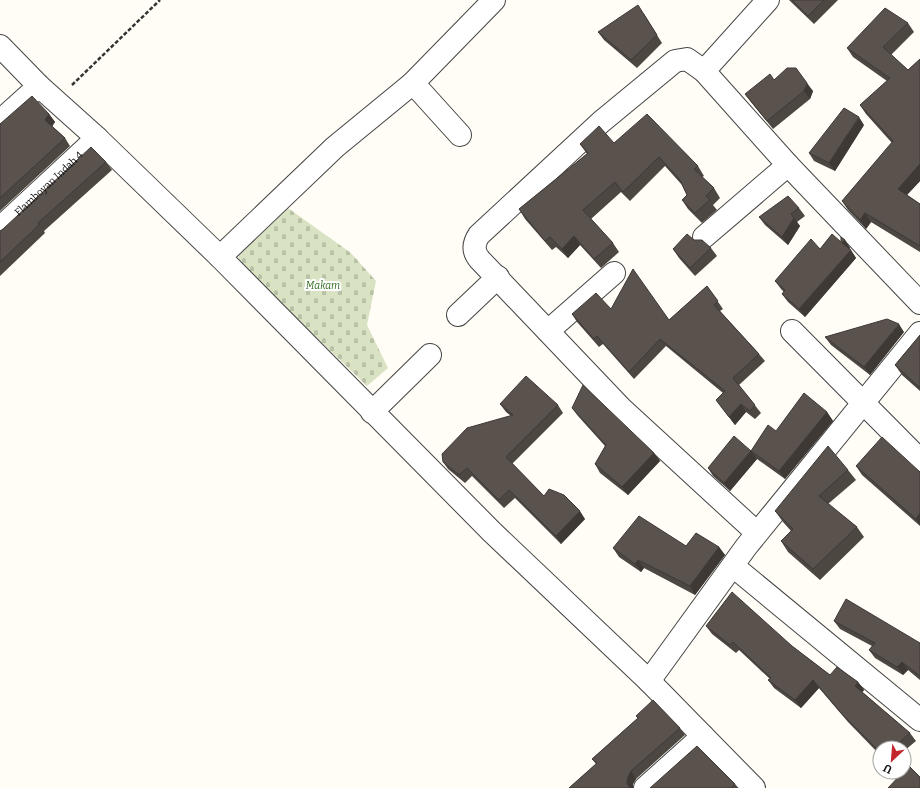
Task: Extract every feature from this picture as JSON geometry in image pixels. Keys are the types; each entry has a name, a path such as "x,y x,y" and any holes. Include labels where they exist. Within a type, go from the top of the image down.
{"street":[{"path":"220,257 334,147 413,83 494,0"},
{"path":"704,71 768,0"},
{"path":"0,46 39,86 97,138 220,257 492,532 649,681 754,788"},
{"path":"757,533 621,408 475,253 474,246 479,235 601,122 675,61 687,59 704,71 788,165 920,302"},
{"path":"413,83 460,135"},
{"path":"0,121 39,86"},
{"name":"Flamboyan Indah 4","path":"0,228 97,138"},
{"path":"704,237 788,165"},
{"path":"548,331 614,273"},
{"path":"458,315 498,277"},
{"path":"792,331 920,460"},
{"path":"649,681 757,533 864,403 920,332"},
{"path":"372,412 430,355"},
{"path":"732,566 920,720"},
{"path":"645,788 703,736"}],"path":[{"path":"56,101 160,0"}],"green space":[{"name":"Makam","path":"288,208 351,253 376,281 367,325 388,368 367,386 240,264 238,254"}],"building":[{"path":"792,0 824,0 808,16"},
{"path":"638,5 657,35 631,60 598,32"},
{"path":"885,8 908,23 883,47 908,70 920,59 920,164 898,189 920,204 920,246 865,213 860,220 842,201 893,141 860,105 890,78 847,48"},
{"path":"787,68 796,68 807,83 804,91 767,121 745,94 770,74 774,80"},
{"path":"32,96 49,114 45,120 65,138 0,198 0,124"},
{"path":"844,108 859,117 829,163 809,153"},
{"path":"647,114 698,166 694,169 714,188 706,196 710,200 695,213 682,200 687,195 680,180 659,157 623,192 615,182 583,210 613,243 594,259 574,236 562,249 550,237 545,241 519,209 588,153 580,144 599,126 614,143"},
{"path":"91,147 106,162 38,223 39,225 0,262 0,231"},
{"path":"788,196 799,208 791,214 794,218 782,237 759,217"},
{"path":"687,234 694,240 702,240 711,248 690,268 673,249"},
{"path":"832,234 841,242 841,237 845,240 842,243 851,250 799,309 782,294 785,290 775,281 811,239 820,249"},
{"path":"633,269 669,320 707,286 718,301 714,305 759,354 733,378 755,405 750,411 741,404 729,417 716,400 725,391 660,339 629,372 597,336 594,339 572,314 596,293 611,309"},
{"path":"887,319 899,324 864,367 825,337"},
{"path":"920,335 920,388 895,365"},
{"path":"526,376 558,405 506,457 544,496 549,489 564,495 580,511 556,536 509,490 499,500 467,468 459,475 443,462 442,454 467,428 513,415 500,404"},
{"path":"583,385 654,453 622,487 595,464 606,445 572,408"},
{"path":"804,393 827,412 779,471 751,451 768,425 776,431"},
{"path":"734,436 751,451 724,483 708,468"},
{"path":"882,437 920,472 920,513 916,519 856,466"},
{"path":"828,446 848,470 819,496 857,527 813,569 781,541 793,529 775,511"},
{"path":"639,516 686,546 696,533 719,547 690,586 638,560 635,564 613,548"},
{"path":"732,592 792,646 830,675 837,667 858,682 855,686 910,733 902,740 872,740 872,744 842,714 813,680 795,700 768,680 771,678 733,642 730,645 706,626"},
{"path":"846,599 920,643 920,676 902,662 897,667 869,650 875,643 834,621"},
{"path":"653,700 680,728 631,771 627,783 630,788 569,788 597,763 592,759 638,718 636,716"},
{"path":"697,746 735,784 732,787 733,788 650,788"},
{"path":"912,769 920,777 920,788 888,788 896,780 912,780"}]}
